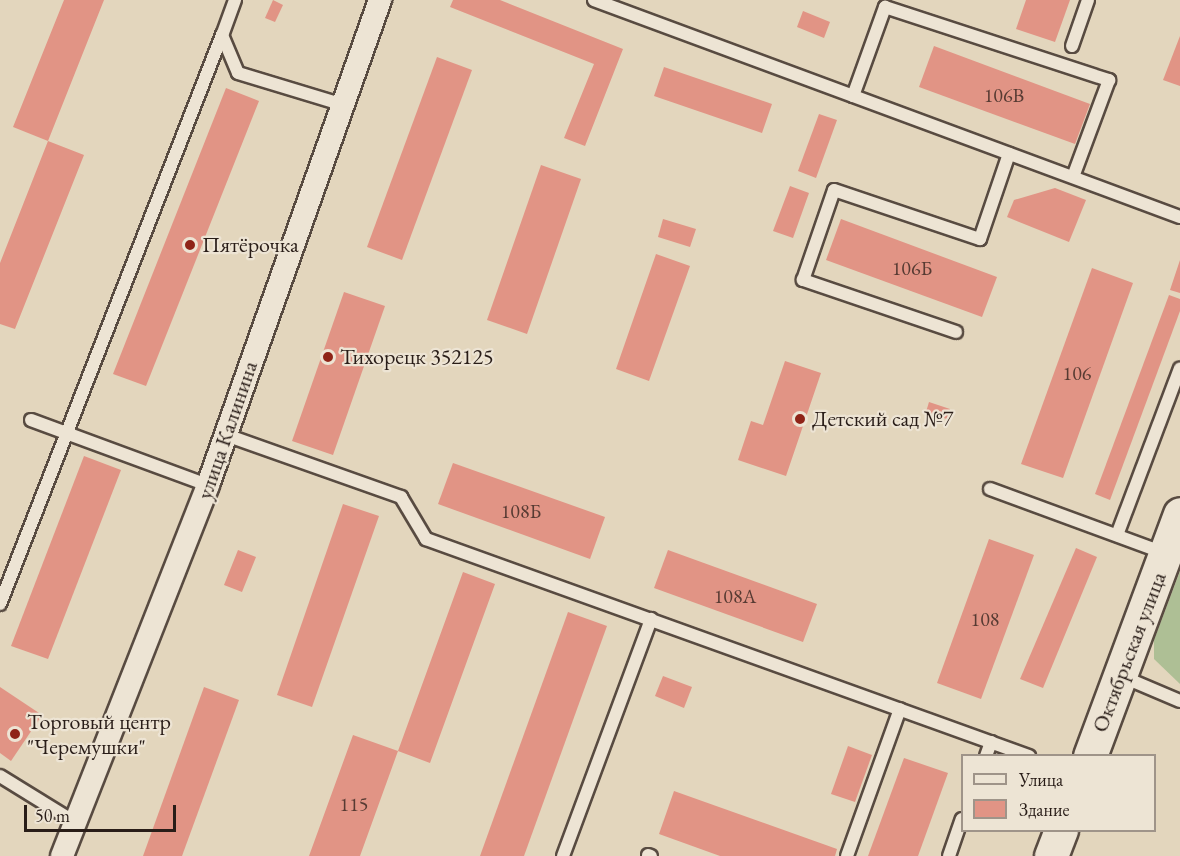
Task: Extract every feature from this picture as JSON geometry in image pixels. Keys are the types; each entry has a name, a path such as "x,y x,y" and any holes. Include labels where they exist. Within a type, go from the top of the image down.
{"main road":[{"name":"Октябрьская улица","path":"1091,754 1180,514"},
{"path":"1051,856 1061,832"}],"street":[{"name":"улица Калинина","path":"63,855 208,485 340,104 380,0"}],"lane":[{"path":"0,604 235,0"},
{"path":"594,0 1180,217"},
{"path":"902,12 906,0"},
{"path":"1072,46 1088,0"},
{"path":"853,96 885,7 1109,80 1073,177"},
{"path":"222,35 238,73 340,104"},
{"path":"956,332 803,280 834,190 980,239 1009,153"},
{"path":"1118,536 1180,368"},
{"path":"31,420 208,485"},
{"path":"226,435 401,497 426,539 1024,754"},
{"path":"990,489 1165,553"},
{"path":"563,856 651,620"},
{"path":"1120,675 1180,701"},
{"path":"847,856 900,709"},
{"path":"987,754 991,742"},
{"path":"0,776 76,823"},
{"path":"949,856 961,824"}],"green space":[{"path":"1180,571 1180,684 1154,659 1154,640"}],"building":[{"path":"64,0 104,0 48,141 13,127"},
{"path":"273,0 283,5 275,22 265,18"},
{"path":"453,0 500,0 623,49 585,146 564,138 594,64 450,7"},
{"path":"1026,0 1070,0 1055,42 1016,29"},
{"path":"803,11 830,22 824,38 797,27"},
{"path":"1180,36 1180,86 1163,80"},
{"path":"934,46 1090,104 1075,144 919,87"},
{"path":"437,57 472,70 402,260 367,247"},
{"path":"664,67 772,104 762,133 654,96"},
{"path":"226,88 259,101 146,386 113,374"},
{"path":"819,114 837,120 816,178 798,171"},
{"path":"48,141 84,155 15,329 0,324 0,263"},
{"path":"541,165 581,179 527,334 487,320"},
{"path":"790,186 809,193 793,238 773,231"},
{"path":"1055,188 1086,200 1069,242 1007,217 1014,200"},
{"path":"663,219 696,229 690,247 658,237"},
{"path":"841,219 997,277 982,317 826,260"},
{"path":"656,254 690,266 649,381 616,369"},
{"path":"1180,260 1180,293 1170,290"},
{"path":"1092,268 1133,283 1063,478 1021,464"},
{"path":"344,292 385,306 333,455 292,441"},
{"path":"1169,295 1180,299 1180,311 1110,500 1095,494"},
{"path":"785,361 821,373 786,476 738,460 751,421 763,425"},
{"path":"929,402 950,409 947,419 926,412"},
{"path":"84,456 121,470 48,659 11,646"},
{"path":"453,463 605,517 590,559 438,504"},
{"path":"343,504 379,516 312,707 277,695"},
{"path":"989,539 1034,555 981,699 937,683"},
{"path":"1076,548 1097,557 1043,688 1020,679"},
{"path":"238,550 256,557 242,592 224,585"},
{"path":"668,550 817,604 803,642 654,588"},
{"path":"463,572 495,584 430,763 398,751"},
{"path":"568,612 607,626 524,856 480,856"},
{"path":"663,676 692,687 684,708 655,696"},
{"name":"Торговый центр \"Черемушки\"","path":"0,687 42,715 11,761 0,753"},
{"path":"204,687 239,700 182,856 143,856"},
{"path":"353,735 398,751 360,856 309,856"},
{"path":"848,746 872,755 855,802 831,794"},
{"path":"904,758 948,773 918,856 868,856"},
{"path":"674,791 837,849 835,856 720,856 659,834"}],"place":[{"name":"Пятёрочка","path":"190,245"},
{"name":"Тихорецк 352125","path":"328,357"},
{"name":"Детский сад №7","path":"800,419"},
{"name":"Торговый центр \"Черемушки\"","path":"15,734"}]}
